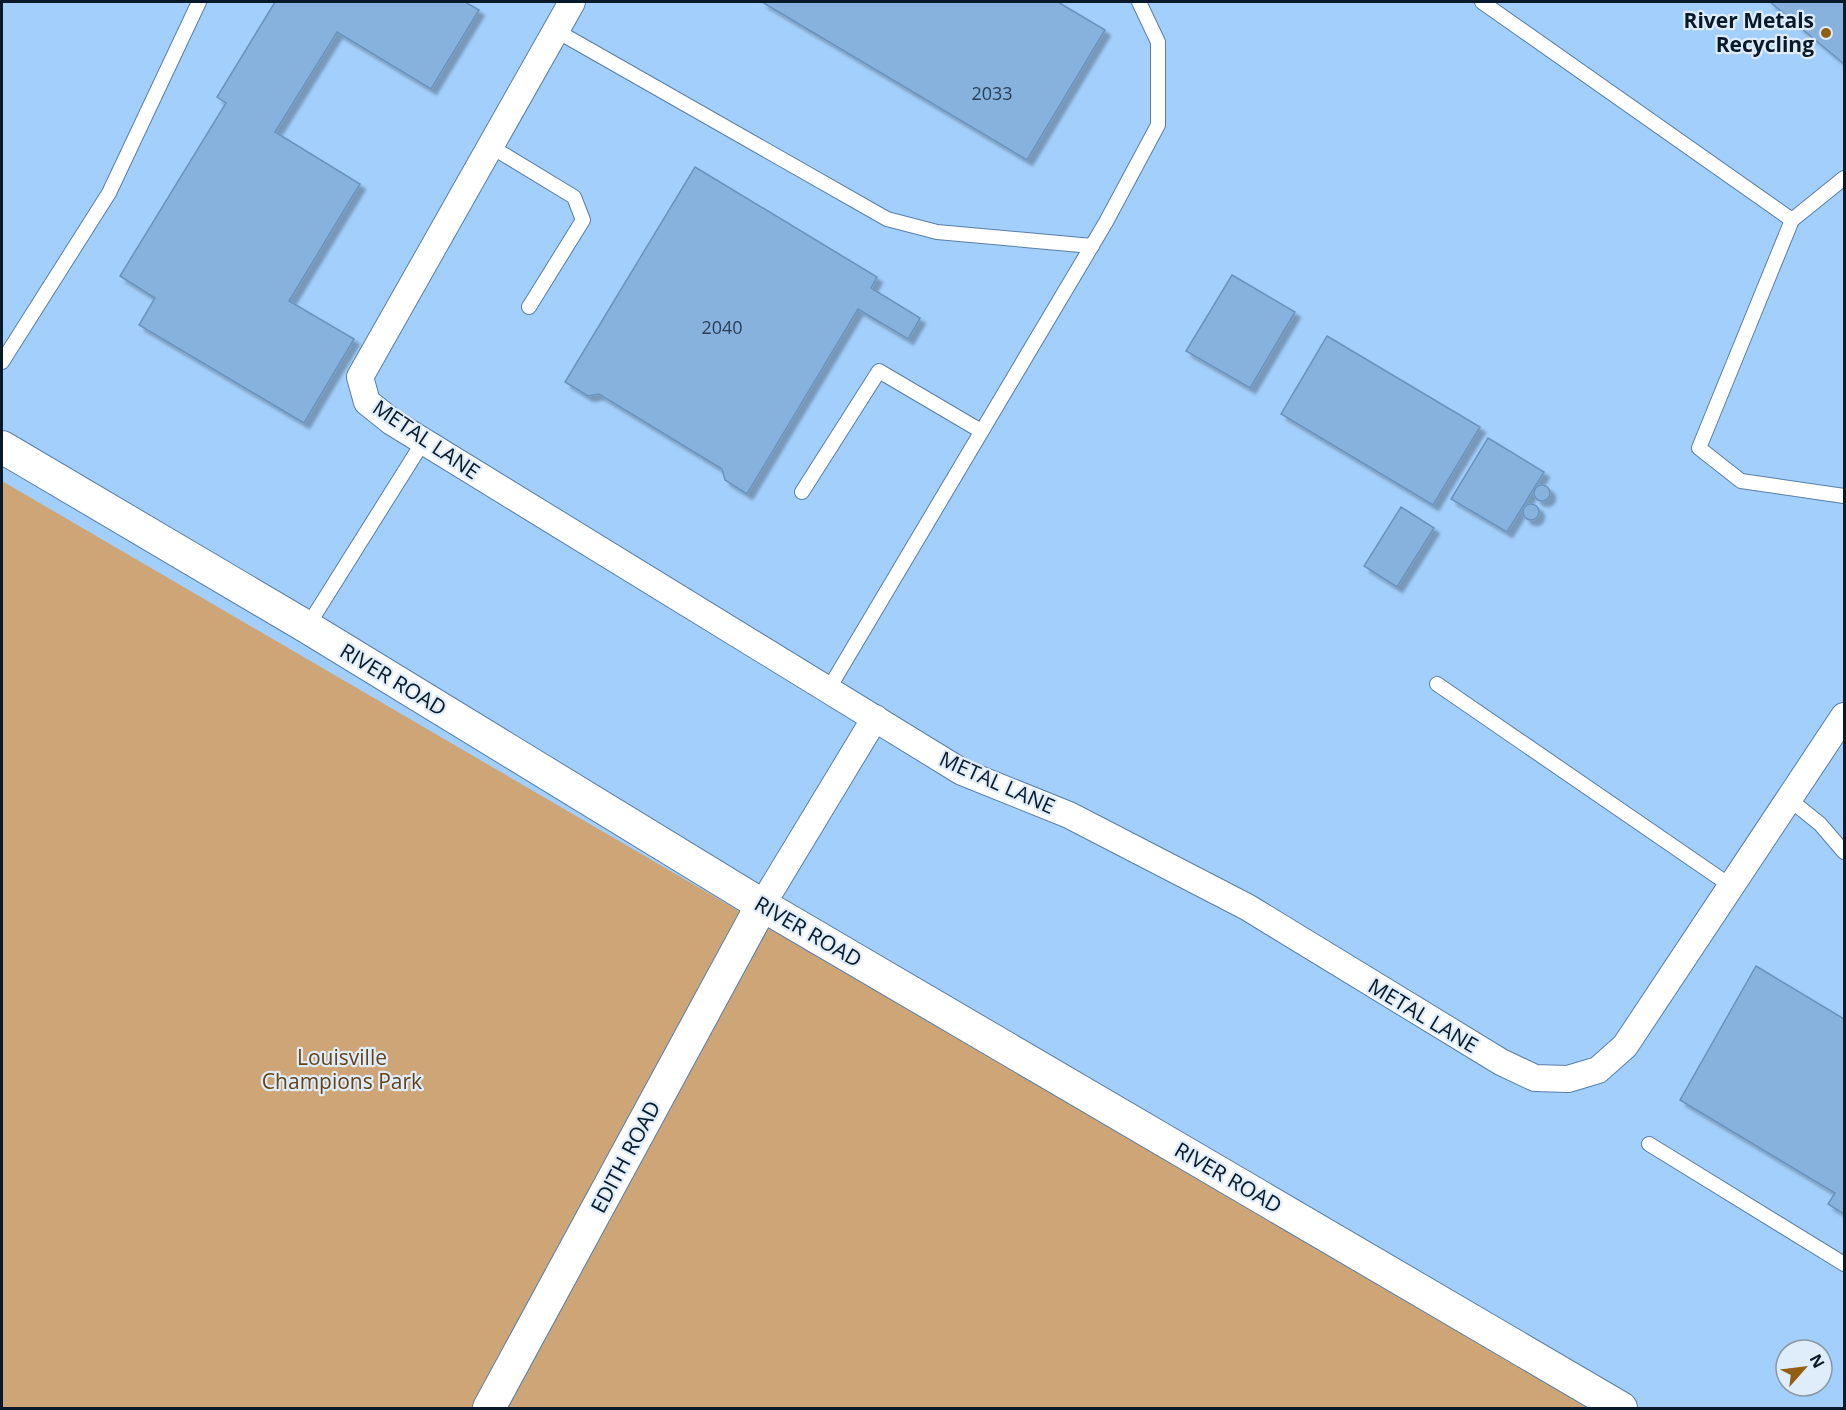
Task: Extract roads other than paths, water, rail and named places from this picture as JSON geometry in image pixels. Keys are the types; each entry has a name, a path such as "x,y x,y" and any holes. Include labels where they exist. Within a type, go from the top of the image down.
{"street":[{"name":"METAL LANE","path":"572,2 360,377 367,402 392,422 962,771 1069,815 1246,907 1501,1062 1535,1078 1568,1079 1598,1070 1625,1046 1845,716"},
{"name":"RIVER ROAD","path":"2,447 307,627 762,905 1621,1408"},
{"path":"762,905 874,718"},
{"name":"EDITH ROAD","path":"489,1408 762,905"}],"lane":[{"path":"2,362 109,193 199,2"},
{"path":"828,690 1092,246 1158,125 1158,42 1139,2"},
{"path":"1482,2 1792,220"},
{"path":"555,30 887,219 937,232 1092,246"},
{"path":"490,146 574,197 583,220 529,307"},
{"path":"1845,178 1792,220 1699,448 1741,481 1845,496"},
{"path":"802,492 879,371 981,431"},
{"path":"307,627 423,441"},
{"path":"1437,684 1731,886"},
{"path":"1789,799 1820,824 1845,852"},
{"path":"1649,1144 1845,1264"}],"place":[{"name":"River Metals Recycling","path":"1826,33"}],"park label":[{"name":"Louisville Champions Park","path":"342,1070"}]}
